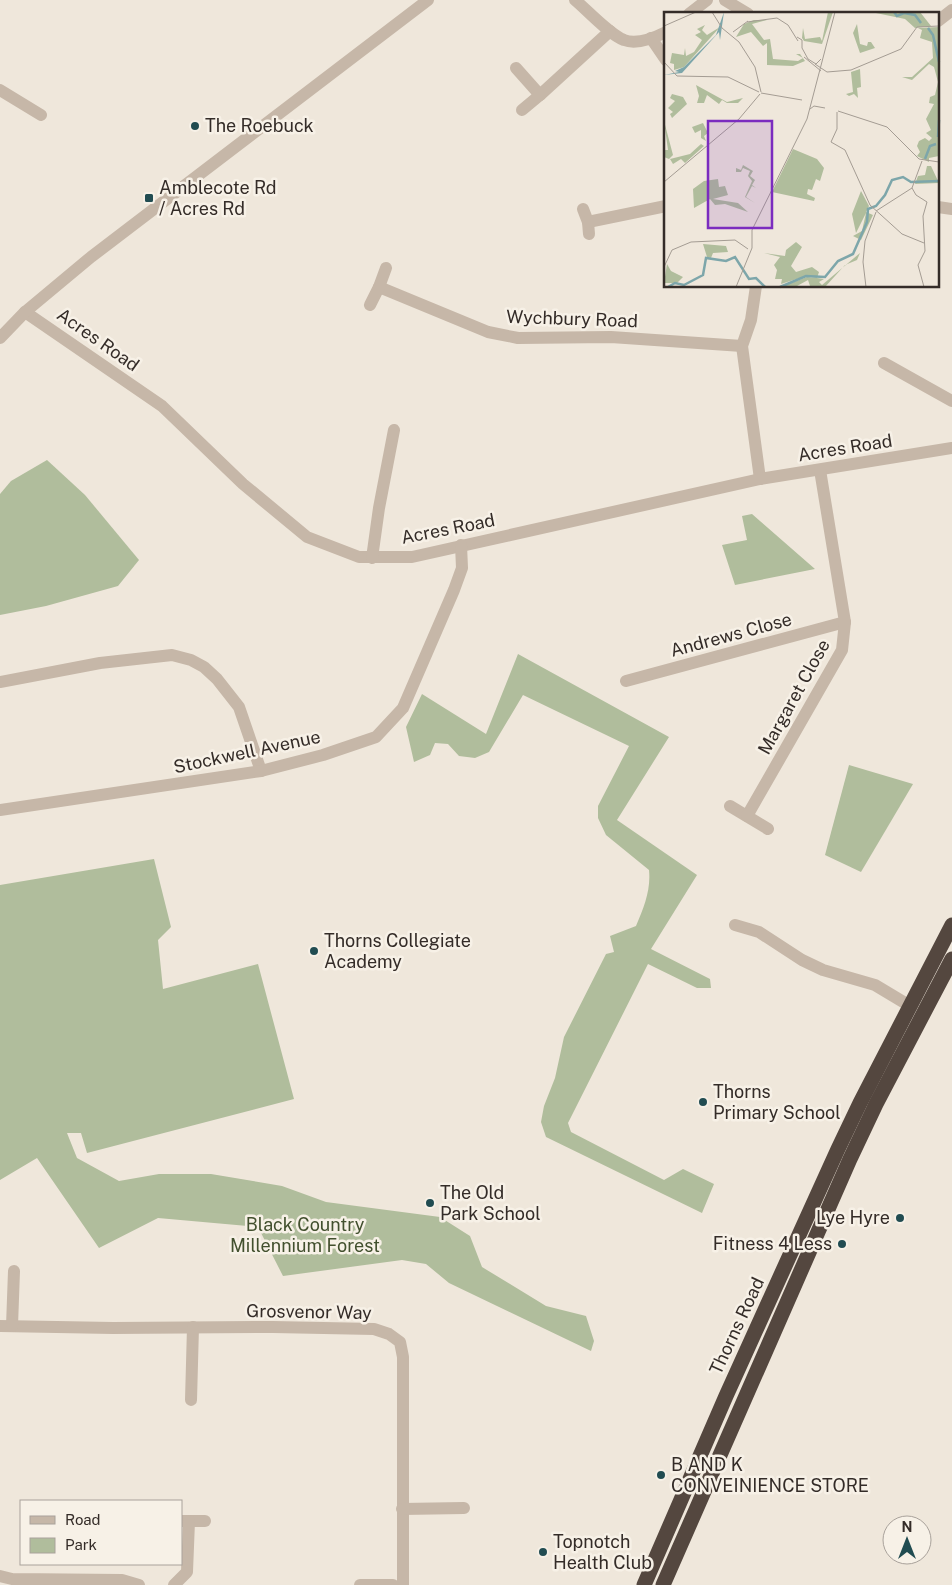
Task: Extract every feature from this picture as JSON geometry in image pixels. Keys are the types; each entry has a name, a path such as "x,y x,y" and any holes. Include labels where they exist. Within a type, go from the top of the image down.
{"highway":[{"name":"Thorns Road","path":"644,1585 726,1396 838,1149 952,926"},
{"name":"Thorns Road","path":"663,1585 850,1159 876,1104 952,958"}],"street":[{"path":"2,332 91,257 161,202 428,0"},
{"path":"575,0 610,31 624,40 636,42 664,33"},
{"path":"692,12 707,0"},
{"path":"725,0 745,12"},
{"path":"940,19 952,10"},
{"path":"522,110 610,31"},
{"path":"651,38 664,57"},
{"path":"516,68 540,95"},
{"path":"0,90 41,115"},
{"path":"583,209 589,228 664,207"},
{"path":"370,305 386,268"},
{"name":"Wychbury Road","path":"379,287 488,332 518,338 611,337 742,346"},
{"path":"756,288 751,320 742,346 760,478"},
{"name":"Acres Road","path":"26,312 162,406 243,484 307,537 359,557 412,557 760,478 952,448"},
{"path":"884,363 952,401"},
{"path":"372,558 379,508 394,430"},
{"name":"Margaret Close","path":"747,816 842,650 845,622 820,470"},
{"name":"Stockwell Avenue","path":"0,810 261,770 323,755 376,737 403,708 462,568 461,545"},
{"name":"Andrews Close","path":"626,681 845,622"},
{"path":"0,682 100,663 172,655 191,660 217,679 239,707 261,770"},
{"path":"730,806 768,829"},
{"path":"735,925 759,932 802,960 824,970 875,985 910,1006"},
{"path":"6,1326 14,1270"},
{"name":"Grosvenor Way","path":"6,1326 374,1329 389,1334 400,1342 403,1357 403,1585"},
{"path":"190,1400 193,1327"},
{"path":"402,1508 464,1508"},
{"path":"174,1585 187,1572 185,1521 205,1521"},
{"path":"8,1580 122,1580 140,1585"},
{"path":"360,1585 393,1585"}],"green space":[{"path":"47,460 85,495 139,560 118,586 46,606 0,615 0,494 11,481"},
{"path":"752,514 815,569 735,585 722,545 747,540 742,516"},
{"path":"518,654 669,737 617,820 697,875 651,949 710,979 711,988 697,988 648,964 568,1123 571,1132 664,1180 683,1169 714,1184 702,1213 546,1137 541,1122 544,1106 555,1078 564,1037 606,954 614,952 610,936 636,926 648,891 649,870 606,835 598,818 598,806 629,746 523,695 489,752 475,758 459,756 448,744 435,743 430,755 414,762 406,727 422,694 486,734"},
{"path":"849,765 913,784 861,872 825,855"},
{"name":"Black Country Millennium Forest","path":"154,859 171,927 158,940 163,989 258,964 294,1099 87,1153 81,1133 67,1133 77,1158 119,1181 159,1174 211,1174 282,1186 326,1202 440,1217 470,1236 482,1267 546,1306 586,1316 594,1341 591,1351 449,1283 426,1264 402,1260 283,1276 258,1227 158,1218 99,1248 37,1158 0,1180 0,885"}],"place":[{"name":"The Roebuck","path":"195,126"},
{"name":"Amblecote Rd / Acres Rd","path":"149,198"},
{"name":"Thorns Collegiate Academy","path":"314,951"},
{"name":"Thorns Primary School","path":"703,1102"},
{"name":"The Old Park School","path":"430,1203"},
{"name":"Lye Hyre","path":"900,1218"},
{"name":"Fitness 4 Less","path":"842,1244"},
{"name":"B AND K CONVEINIENCE STORE","path":"661,1475"},
{"name":"Topnotch Health Club","path":"543,1552"}]}
